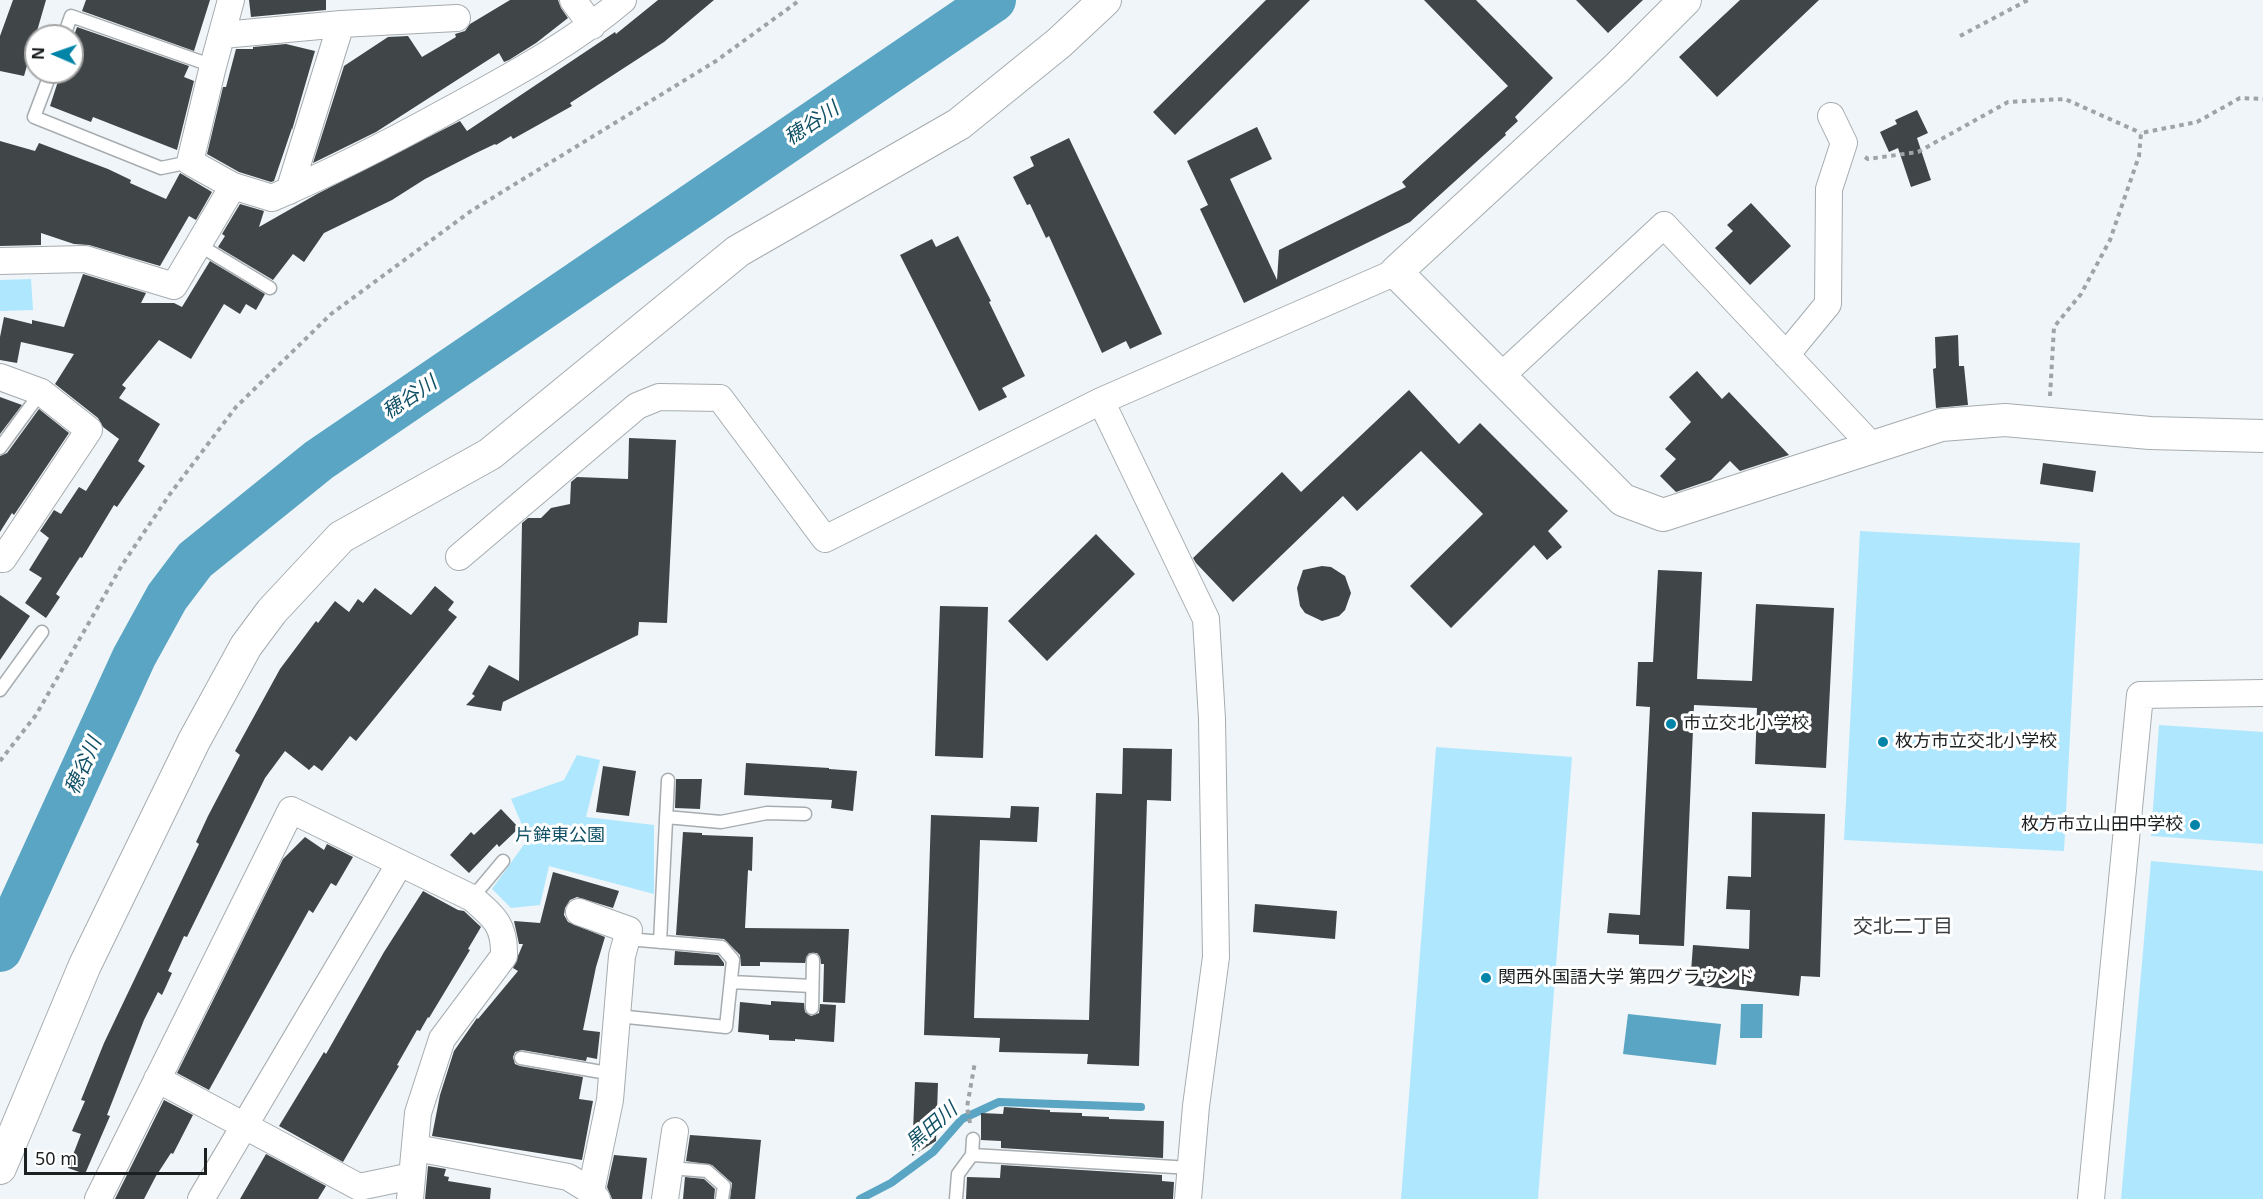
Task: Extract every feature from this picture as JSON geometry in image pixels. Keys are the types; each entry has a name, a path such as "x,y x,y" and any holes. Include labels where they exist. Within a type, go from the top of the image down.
{"street":[{"path":"231,0 190,162 233,186 272,198 370,153 523,70 592,26 622,0"},
{"path":"573,0 592,26"},
{"path":"0,1168 85,965 194,741 246,646 272,611 341,537 490,454 738,251 959,124 1059,43 1105,0"},
{"path":"459,557 638,406 659,398 720,398 825,539 1101,400 1396,272 1616,69 1685,0"},
{"path":"223,34 341,24 457,18"},
{"path":"289,191 341,24"},
{"path":"1786,355 1828,304 1829,189 1844,143 1831,116"},
{"path":"0,261 85,259 174,286 233,186"},
{"path":"1500,377 1664,225 1873,447"},
{"path":"1396,272 1623,500 1663,515 1941,424 2005,420 2150,433 2263,436"},
{"path":"0,377 41,392 89,430 3,559 0,559"},
{"path":"1101,400 1206,619 1212,719 1216,957 1196,1106 1188,1199"},
{"path":"2091,1199 2140,694 2263,693"},
{"path":"98,1199 157,1079 291,810 472,898 497,920 504,943 504,956 442,1039 418,1113 411,1187 356,1193 245,1125 157,1079"},
{"path":"201,1199 400,863"},
{"path":"416,1148 568,1177 594,1195 610,1100 622,956 629,930 579,912"},
{"path":"665,1199 675,1131"}],"lane":[{"path":"68,24 71,16 213,66"},
{"path":"46,84 34,117 161,168 190,162"},
{"path":"199,245 270,288"},
{"path":"0,448 41,392"},
{"path":"0,690 42,632"},
{"path":"660,942 668,780"},
{"path":"666,817 721,822 766,813 805,814"},
{"path":"472,898 503,861"},
{"path":"617,1016 726,1027 733,960 722,947 627,939"},
{"path":"812,1008 813,960"},
{"path":"731,982 812,986"},
{"path":"521,1058 612,1074"},
{"path":"956,1199 958,1174 972,1155 973,1139"},
{"path":"972,1155 1191,1168"},
{"path":"670,1168 707,1171 724,1186 722,1199"}],"path":[{"path":"0,761 36,715 122,566 171,494 236,407 331,314 471,211 716,62 800,0"},
{"path":"1960,36 2028,0"},
{"path":"1844,143 1868,159 1918,152 2008,102 2065,99 2141,133 2198,122 2240,98 2263,99"},
{"path":"2048,424 2054,327 2081,294 2110,240 2139,156 2141,133"},
{"path":"970,1122 967,1107 975,1062"}],"green space":[{"path":"31,279 33,310 0,311 0,280"},
{"path":"1860,531 2080,543 2064,851 1844,840"},
{"path":"2159,725 2263,732 2263,844 2151,836"},
{"name":"関西外国語大学 第四グラウンド","path":"1436,747 1572,757 1538,1199 1401,1199"},
{"name":"片鉾東公園","path":"577,755 600,760 586,817 654,825 654,894 549,866 540,905 511,908 492,889 528,839 511,799 564,780"},
{"path":"2151,861 2263,871 2263,1199 2121,1199"}],"shaded area":[{"path":"1741,1004 1763,1004 1762,1038 1740,1038"},
{"path":"1628,1014 1721,1024 1716,1065 1623,1054"}],"building":[{"path":"13,0 46,0 39,24 24,24 24,76 0,71 0,36"},
{"path":"86,0 210,0 194,51 82,11"},
{"path":"249,0 326,0 326,10 251,17"},
{"path":"510,0 558,0 568,18 536,43 509,60 504,62 499,53 376,132 313,163 344,66 388,37 408,36 422,57"},
{"path":"658,0 714,0 664,42 570,103 572,106 513,139 511,136 474,154 425,179 392,200 324,233 304,262 293,254 273,280 218,247 225,236 222,234 240,204 264,211 259,227 317,194 460,121 467,131 615,32 616,34"},
{"path":"1266,0 1310,0 1175,135 1153,112"},
{"path":"1424,0 1476,0 1553,78 1515,117 1518,121 1505,133 1506,135 1410,222 1244,303 1200,209 1208,205 1187,161 1257,127 1272,159 1230,179 1277,280 1279,250 1406,187 1402,182 1508,86"},
{"path":"1576,0 1643,0 1608,33"},
{"path":"1740,0 1819,0 1717,97 1679,57"},
{"path":"84,29 189,66 184,77 194,81 177,150 93,117 91,122 50,106 57,84 84,84"},
{"path":"286,44 315,51 292,130 292,128 274,181 271,182 239,172 207,154 223,87 226,87 236,49"},
{"path":"1917,110 1928,133 1917,138 1931,180 1911,187 1898,148 1889,152 1880,132 1897,124 1895,120"},
{"path":"1069,138 1162,334 1130,349 1126,341 1102,353 1049,236 1046,238 1030,204 1027,205 1013,177 1034,166 1030,157"},
{"path":"0,141 35,151 39,143 108,169 131,180 130,183 166,199 180,173 212,192 196,220 189,216 160,266 41,233 41,245 0,246"},
{"path":"1751,203 1791,246 1750,285 1715,248 1733,231 1727,225"},
{"path":"958,236 1025,376 1002,388 1007,397 979,411 900,255 932,239 936,247"},
{"path":"210,261 265,294 256,310 246,304 240,314 224,304 191,359 159,340 122,385 126,388 119,398 160,424 138,461 145,466 117,507 114,505 82,558 80,557 56,594 60,597 46,618 25,603 42,578 29,570 49,538 40,531 54,510 61,514 79,487 86,491 119,439 103,427 98,418 55,384 74,354 21,342 17,363 0,360 0,337 4,317 32,324 32,320 64,327 83,274 146,293 141,303 174,303 182,307"},
{"path":"1958,335 1959,366 1964,366 1968,405 1936,408 1933,369 1936,368 1935,337"},
{"path":"1697,371 1722,399 1729,392 1789,455 1740,471 1730,461 1711,480 1676,492 1660,476 1676,459 1665,449 1691,422 1669,397"},
{"path":"1409,390 1459,444 1480,423 1568,511 1548,531 1562,547 1547,560 1534,545 1451,628 1410,586 1483,514 1421,451 1357,511 1343,496 1233,602 1193,558 1282,472 1301,492"},
{"path":"0,397 22,405 0,434"},
{"path":"39,409 69,433 0,532 0,456 7,453"},
{"path":"629,438 676,440 667,623 639,622 638,635 503,702 501,711 466,705 475,696 472,694 489,665 519,681 522,523 528,518 541,518 551,508 570,504 571,482 577,477 628,479"},
{"path":"2043,463 2096,471 2093,492 2040,484"},
{"path":"1096,534 1135,574 1047,661 1008,621"},
{"path":"1322,566 1331,567 1345,576 1351,593 1345,610 1339,616 1322,621 1305,613 1300,606 1297,588 1303,570"},
{"path":"1658,570 1702,572 1697,679 1752,681 1756,604 1834,608 1826,768 1755,764 1757,708 1694,705 1684,946 1639,944 1639,935 1607,933 1609,913 1640,915 1650,707 1636,706 1638,662 1653,662"},
{"path":"435,586 454,602 448,610 457,617 356,741 350,736 322,771 314,765 309,770 285,751 265,778 187,937 184,936 168,971 172,973 162,995 158,992 144,1020 107,1115 110,1116 85,1174 68,1168 81,1134 72,1131 85,1101 81,1100 104,1043 199,844 196,842 208,816 240,755 235,751 280,669 316,621 318,623 335,601 349,612 358,599 363,603 375,588 411,615"},
{"path":"0,595 30,616 0,660"},
{"path":"940,606 988,607 983,758 935,756"},
{"path":"1123,748 1172,749 1171,801 1147,800 1139,1066 1087,1064 1088,1054 999,1052 1000,1038 924,1035 931,815 1010,818 1011,806 1039,807 1037,842 980,840 974,1018 1089,1020 1096,793 1122,794"},
{"path":"746,763 857,771 853,811 831,808 832,800 744,795"},
{"path":"603,766 636,771 629,816 596,812"},
{"path":"676,779 702,779 700,809 675,808"},
{"path":"501,809 519,828 499,847 497,844 469,873 450,855 471,832 474,835"},
{"path":"1752,812 1825,814 1820,977 1801,976 1799,996 1690,985 1693,945 1749,949 1750,910 1726,909 1728,876 1751,877"},
{"path":"683,832 753,837 752,871 748,870 745,928 849,929 845,1003 823,1002 824,964 821,964 817,953 809,953 805,963 760,962 760,966 741,966 740,955 724,939 676,935"},
{"path":"305,837 324,850 327,844 353,857 336,886 331,883 313,913 309,910 209,1090 177,1073 283,859"},
{"path":"553,872 619,891 613,908 577,897 570,900 564,915 568,922 605,937 596,967 583,1030 600,1032 597,1059 587,1057 586,1061 522,1050 515,1052 513,1057 515,1064 520,1066 583,1077 579,1099 593,1101 582,1160 432,1136 440,1095 454,1051 477,1018 518,971 513,968 523,944 519,944 514,921 540,923"},
{"path":"423,891 464,911 481,927 468,949 470,950 429,1018 420,1031 417,1030 397,1065 399,1066 343,1162 279,1126 324,1052 326,1054 384,952"},
{"path":"1255,904 1337,911 1335,939 1253,932"},
{"path":"675,951 718,955 724,966 674,965"},
{"path":"771,1001 804,1003 805,1012 811,1016 819,1013 820,1004 836,1005 834,1042 769,1040 769,1035 738,1032 740,1002 771,1005"},
{"path":"915,1082 938,1083 936,1141 912,1156"},
{"path":"164,1100 193,1115 173,1154 171,1153 156,1176 144,1199 115,1199"},
{"path":"1004,1107 1082,1113 1082,1116 1109,1117 1109,1119 1164,1121 1163,1158 1001,1148 1001,1141 981,1140 981,1113 1003,1114"},
{"path":"690,1135 761,1140 755,1199 730,1199 732,1183 712,1165 686,1161"},
{"path":"266,1154 326,1186 318,1199 240,1199"},
{"path":"614,1155 647,1158 642,1199 612,1199 607,1187"},
{"path":"1001,1165 1162,1175 1162,1181 1174,1182 1173,1199 966,1199 967,1177 1000,1178"},
{"path":"428,1166 446,1169 444,1176 449,1177 448,1181 491,1188 490,1199 425,1199"},
{"path":"685,1177 704,1179 715,1189 714,1199 683,1199"}],"waterway":[{"name":"穂谷川","path":"0,950 134,657 167,597 195,560 319,460 994,0"},
{"name":"黒田川","path":"860,1199 891,1183 933,1152 962,1119 999,1102 1141,1107"}],"place":[{"name":"市立交北小学校","path":"1671,724"},
{"name":"枚方市立交北小学校","path":"1883,742"},
{"name":"枚方市立山田中学校","path":"2195,825"},
{"name":"関西外国語大学 第四グラウンド","path":"1486,978"}],"district":[{"name":"交北二丁目","path":"1903,927"}]}
